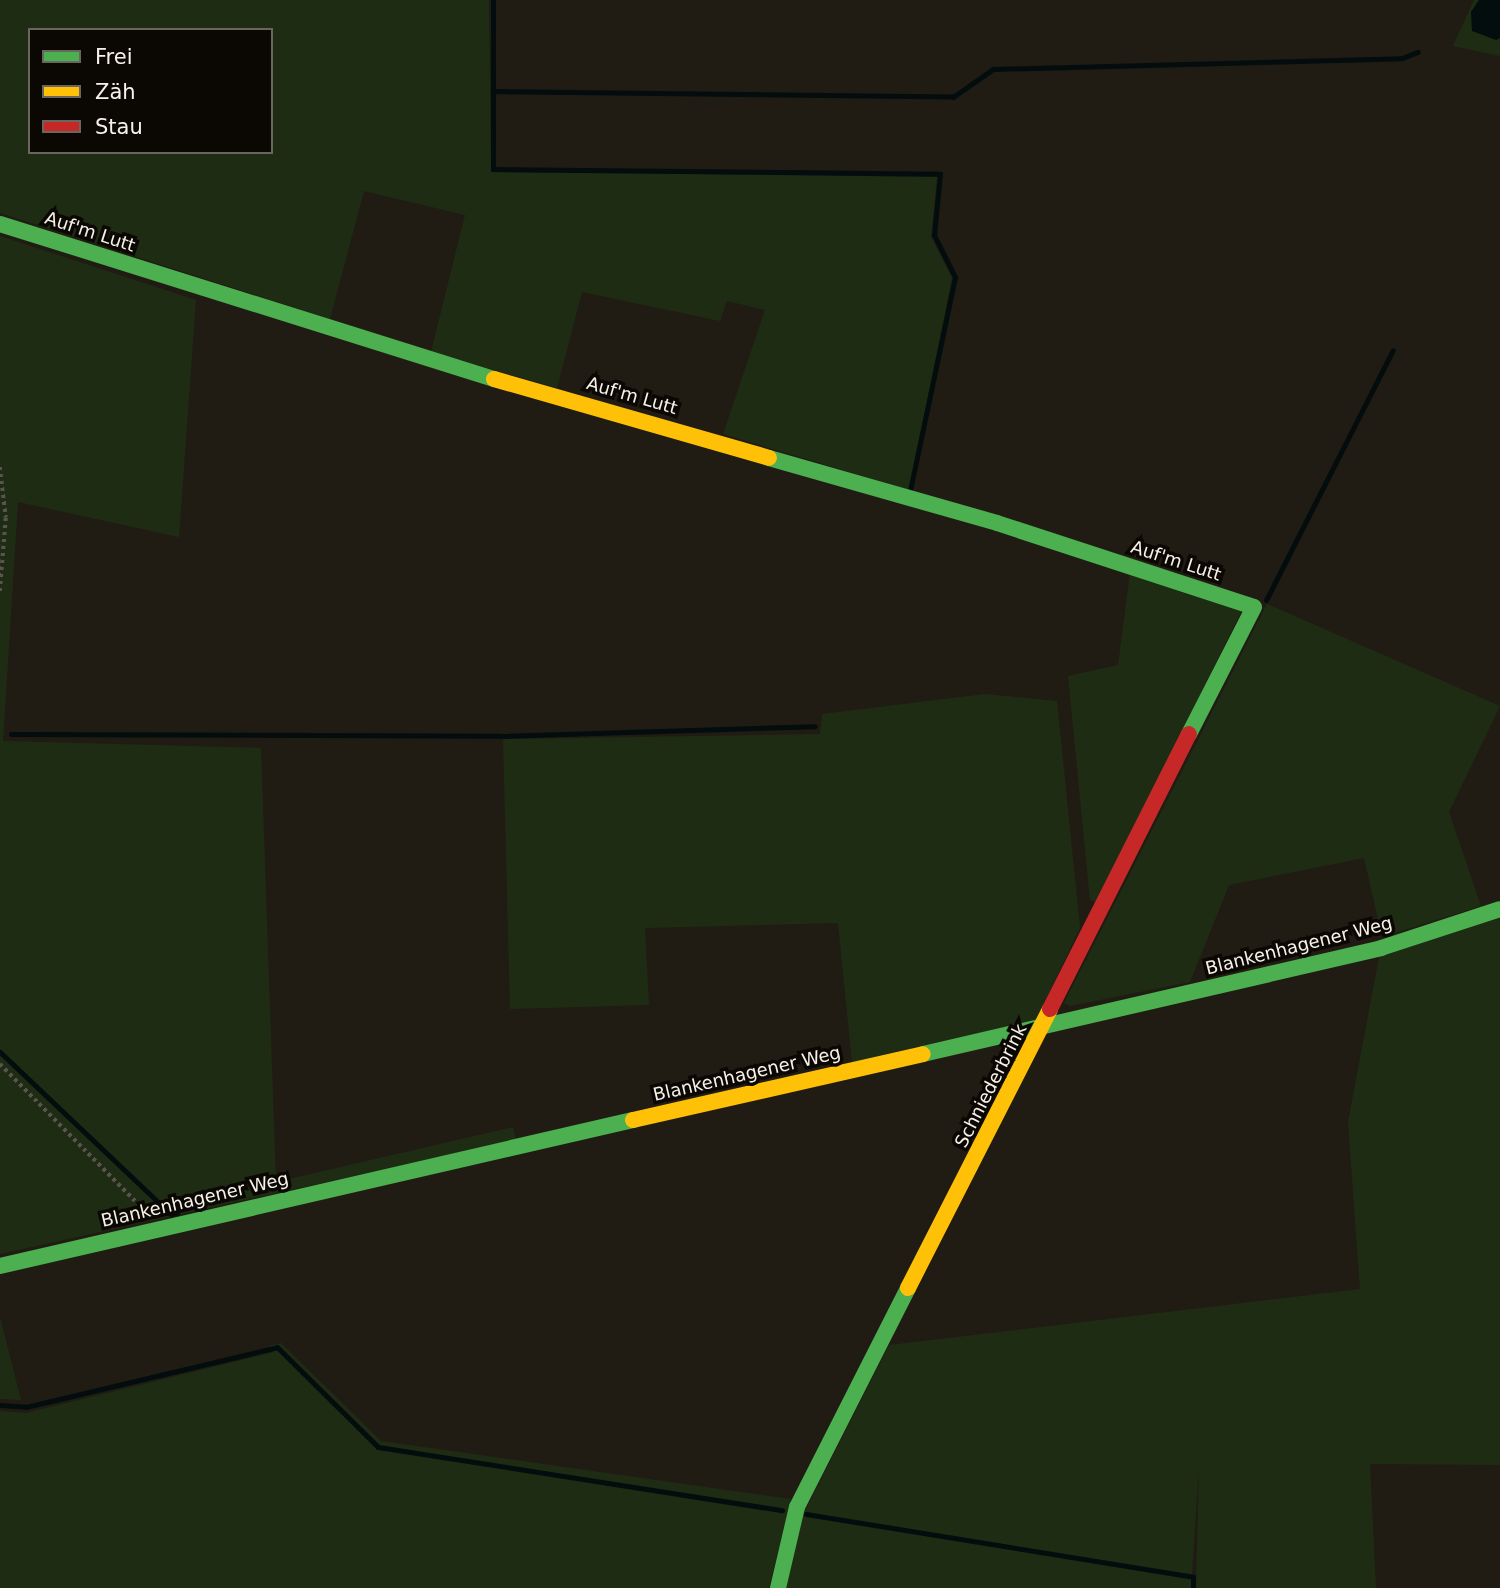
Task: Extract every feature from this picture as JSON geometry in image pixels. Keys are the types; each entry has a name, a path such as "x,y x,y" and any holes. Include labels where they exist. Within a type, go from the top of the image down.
{"street":[{"name":"Auf'm Lutt","path":"0,224 427,360 997,523 1254,607"},
{"name":"Schniederbrink","path":"778,1588 797,1507 1044,1026 1254,607"},
{"name":"Blankenhagener Weg","path":"0,1266 1381,948 1500,909"}],"path":[{"path":"0,467 6,517 0,592"},
{"path":"0,1064 151,1217 155,1229"}],"green space":[{"path":"0,0 489,0 491,172 937,177 931,237 952,278 909,490 723,434 765,310 727,301 720,321 582,292 557,388 431,352 465,215 364,191 330,319 0,213"},
{"path":"1474,0 1479,0 1471,13 1496,40 1500,38 1500,56 1453,46"},
{"path":"0,236 196,300 179,537 18,502 3,741 261,748 276,1182 513,1127 516,1140 0,1254"},
{"path":"1130,573 1242,610 1098,903 1090,900 1068,676 1118,665"},
{"path":"1267,604 1500,706 1449,812 1481,906 1382,937 1364,858 1229,885 1190,982 1070,1006 1064,1003"},
{"path":"985,694 1057,701 1080,928 1036,1020 852,1062 838,923 645,928 649,1005 510,1009 503,739 820,734 822,714"},
{"path":"1500,917 1500,1465 1370,1464 1376,1588 1196,1588 1199,1468 1191,1588 784,1588 800,1521 889,1345 1360,1289 1348,1122 1379,957"},
{"path":"0,1317 21,1400 0,1399"},
{"path":"281,1343 381,1441 791,1499 769,1588 0,1588 0,1411 26,1413 274,1352 269,1346"}],"shaded area":[{"path":"1479,0 1500,0 1500,38 1496,40 1472,31 1471,12"}],"waterway":[{"path":"493,0 493,169 940,174 934,235 955,277 910,491"},
{"path":"493,91 953,97 993,69 1402,58 1418,52"},
{"path":"1266,600 1393,350"},
{"path":"11,734 501,736 815,726"},
{"path":"0,1052 171,1214 177,1213"},
{"path":"0,1405 26,1407 277,1347 378,1447 782,1510"},
{"path":"806,1514 1193,1577 1193,1588"}],"traffic: fast":[{"path":"0,224 494,379"},
{"path":"769,458 997,523 1254,607 1189,734"},
{"path":"923,1054 1381,948 1500,909"},
{"path":"0,1266 633,1120"},
{"path":"778,1588 797,1507 908,1288"}],"traffic: slow":[{"path":"494,379 769,458"},
{"path":"908,1288 1050,1009"},
{"path":"633,1120 923,1054"}],"traffic: jam":[{"path":"1050,1009 1189,734"}]}
